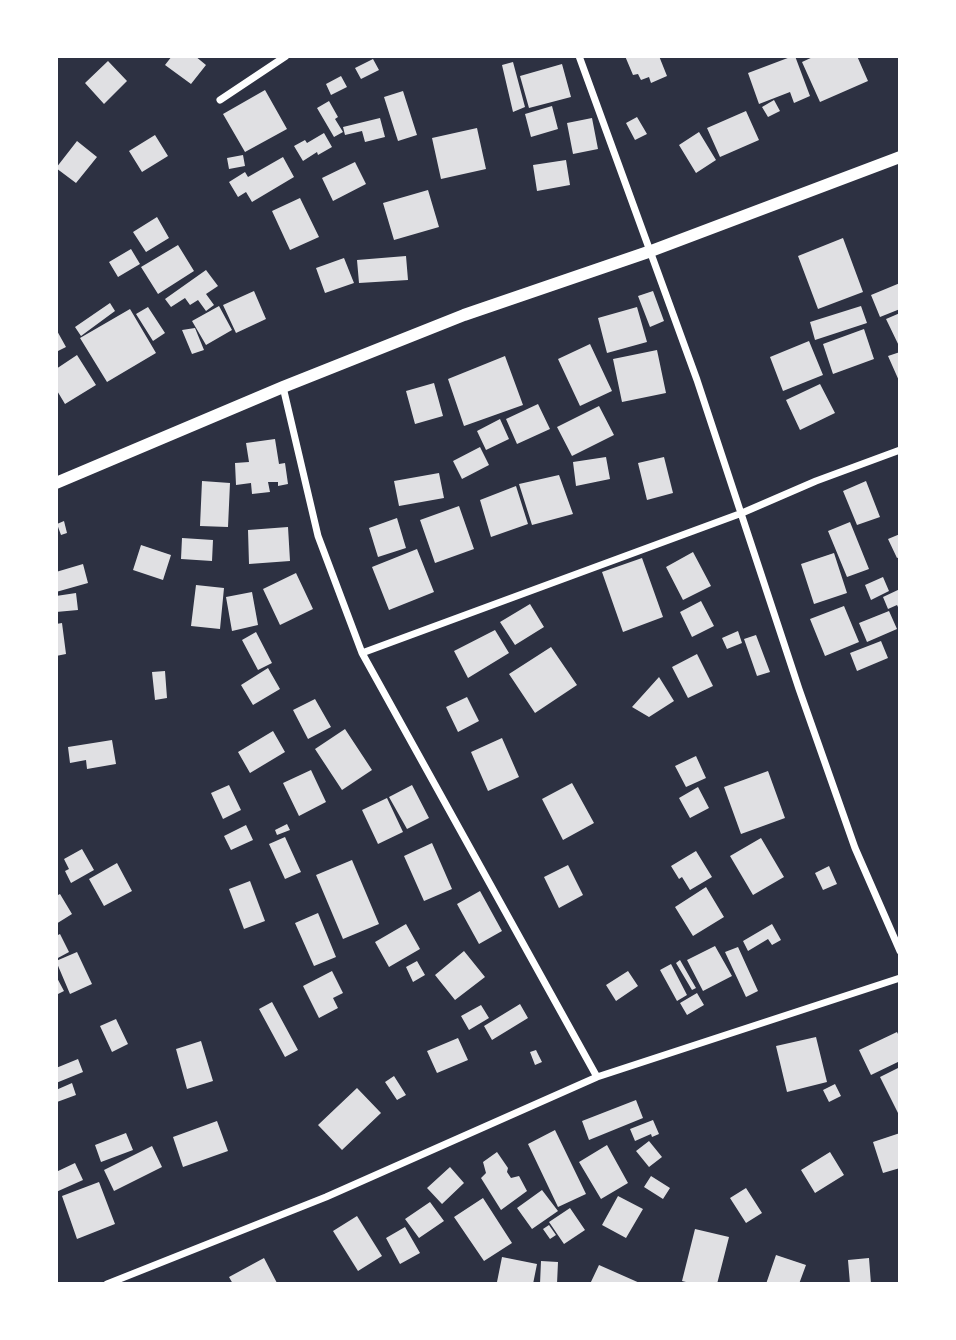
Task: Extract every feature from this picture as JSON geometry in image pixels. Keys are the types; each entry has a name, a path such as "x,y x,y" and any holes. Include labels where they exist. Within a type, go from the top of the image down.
{"street":[{"path":"220,100 286,56"},
{"path":"579,56 651,251 855,848 900,951"},
{"path":"56,483 283,387 464,316 651,251 900,157"},
{"path":"283,387 318,536 362,653 597,1077"},
{"path":"362,653 742,513 816,481 900,450"},
{"path":"107,1284 326,1197 597,1077 900,978"}],"building":[{"path":"172,56 195,56 206,65 191,84 165,65"},
{"path":"625,56 659,56 667,76 651,83 649,77 641,80 638,74 633,75"},
{"path":"793,56 810,96 794,103 790,92 759,104 748,73"},
{"path":"815,56 857,56 868,81 820,102 802,62"},
{"path":"373,59 379,70 361,79 355,68"},
{"path":"108,61 127,81 104,104 85,83"},
{"path":"513,62 525,107 513,112 502,65"},
{"path":"562,64 571,97 529,108 520,76"},
{"path":"341,76 347,87 331,95 326,84"},
{"path":"265,90 287,129 245,152 223,114"},
{"path":"403,91 417,135 398,141 384,97"},
{"path":"774,100 780,111 768,117 762,107"},
{"path":"329,101 343,132 334,137 317,108"},
{"path":"552,106 558,129 531,137 525,114"},
{"path":"746,111 759,140 720,157 707,128"},
{"path":"637,117 647,134 635,140 626,123"},
{"path":"380,118 385,137 365,142 362,131 345,135 343,127"},
{"path":"592,118 598,149 573,154 567,123"},
{"path":"477,128 486,169 441,179 432,138"},
{"path":"699,132 716,160 696,173 679,145"},
{"path":"324,133 332,147 303,161 294,146 305,140 307,143"},
{"path":"155,135 168,156 142,172 129,151"},
{"path":"77,141 97,157 76,183 56,168"},
{"path":"243,155 245,166 229,169 227,158"},
{"path":"283,157 294,177 252,202 246,192 238,197 229,182 245,172 248,177"},
{"path":"566,160 570,185 537,191 533,165"},
{"path":"355,162 366,184 333,201 322,178"},
{"path":"428,190 439,227 394,240 383,203"},
{"path":"300,198 319,237 290,250 272,211"},
{"path":"157,217 169,238 146,252 133,232"},
{"path":"843,238 863,292 818,309 798,256"},
{"path":"178,245 194,271 158,294 141,267"},
{"path":"131,249 140,264 118,277 109,262"},
{"path":"406,256 408,280 359,283 357,260"},
{"path":"344,258 354,283 325,293 316,268"},
{"path":"206,270 218,286 206,294 214,305 206,311 198,300 190,305 185,298 171,307 165,299"},
{"path":"900,283 900,309 880,317 871,295"},
{"path":"254,291 266,319 236,333 223,305"},
{"path":"653,291 664,321 650,327 638,296"},
{"path":"110,303 115,311 81,336 75,327"},
{"path":"219,306 232,330 206,345 192,321"},
{"path":"861,306 867,323 815,340 810,322"},
{"path":"148,307 165,333 153,341 136,314"},
{"path":"637,307 647,342 607,353 598,318"},
{"path":"130,309 156,353 107,382 80,338"},
{"path":"900,313 900,348 886,319"},
{"path":"195,328 204,350 192,354 182,330"},
{"path":"56,329 66,347 56,352"},
{"path":"864,329 874,359 833,374 823,344"},
{"path":"809,341 823,375 783,391 770,357"},
{"path":"590,344 612,391 580,406 558,359"},
{"path":"657,350 666,393 622,402 613,359"},
{"path":"900,352 900,383 888,356"},
{"path":"77,355 96,385 65,404 56,389 56,369"},
{"path":"505,356 523,405 464,426 448,379"},
{"path":"434,383 443,416 415,424 406,391"},
{"path":"820,384 835,413 800,430 786,400"},
{"path":"538,404 550,429 517,444 506,419"},
{"path":"599,406 614,435 572,456 557,427"},
{"path":"500,419 509,439 486,450 477,431"},
{"path":"275,439 279,464 285,463 288,484 278,486 278,482 268,482 270,492 252,494 251,483 236,485 235,463 249,462 246,443"},
{"path":"480,447 489,465 462,479 453,461"},
{"path":"606,457 610,479 576,486 573,462"},
{"path":"664,457 673,493 647,500 638,463"},
{"path":"439,473 444,498 399,506 394,481"},
{"path":"559,475 573,514 532,525 519,484"},
{"path":"202,481 230,483 228,527 200,526"},
{"path":"866,481 880,517 857,525 843,491"},
{"path":"516,486 528,524 491,537 480,500"},
{"path":"459,506 474,549 435,563 420,520"},
{"path":"397,518 406,548 378,557 369,528"},
{"path":"64,521 67,533 61,535 57,524"},
{"path":"850,522 869,569 847,577 828,531"},
{"path":"288,527 290,561 249,564 248,530"},
{"path":"900,534 900,557 897,558 888,539"},
{"path":"182,538 213,540 212,561 181,559"},
{"path":"141,545 171,555 163,580 133,570"},
{"path":"417,549 434,592 389,610 372,567"},
{"path":"693,552 711,586 683,600 666,567"},
{"path":"834,553 847,593 814,604 801,564"},
{"path":"642,558 663,617 623,632 602,572"},
{"path":"83,564 88,583 56,592 56,572"},
{"path":"296,573 313,609 280,625 263,589"},
{"path":"883,577 889,591 871,600 865,585"},
{"path":"196,585 224,588 220,629 191,626"},
{"path":"900,589 900,611 897,605 888,609 883,597"},
{"path":"252,592 258,625 232,631 226,597"},
{"path":"76,593 78,610 56,612 56,596"},
{"path":"701,601 714,626 692,637 680,612"},
{"path":"530,604 544,627 515,645 500,622"},
{"path":"844,606 859,642 825,656 810,619"},
{"path":"889,611 897,629 867,642 859,623"},
{"path":"62,623 66,654 56,656 56,624"},
{"path":"495,630 509,653 468,678 454,651"},
{"path":"738,631 742,643 727,649 722,638"},
{"path":"256,632 272,663 258,670 242,640"},
{"path":"756,635 770,672 757,676 744,639"},
{"path":"881,641 888,658 857,671 850,653"},
{"path":"551,647 577,685 535,713 509,674"},
{"path":"697,654 713,686 688,698 672,667"},
{"path":"268,668 280,689 253,705 241,685"},
{"path":"165,671 167,698 155,700 152,672"},
{"path":"659,677 674,701 649,717 632,707"},
{"path":"467,697 479,721 458,732 446,707"},
{"path":"315,699 331,727 308,739 293,710"},
{"path":"345,729 372,770 342,790 315,749"},
{"path":"273,731 285,752 250,773 238,752"},
{"path":"502,738 519,777 488,791 471,752"},
{"path":"112,740 116,764 87,769 86,760 70,763 68,747"},
{"path":"696,756 706,778 686,787 675,766"},
{"path":"311,770 326,802 299,816 283,783"},
{"path":"768,771 785,818 741,834 724,787"},
{"path":"572,783 594,823 563,840 542,799"},
{"path":"229,785 241,810 223,819 211,793"},
{"path":"412,785 429,818 407,829 389,797"},
{"path":"698,787 709,808 690,818 679,798"},
{"path":"387,798 403,832 378,844 362,810"},
{"path":"287,824 290,830 277,835 275,830"},
{"path":"246,825 253,840 231,850 224,836"},
{"path":"285,837 301,872 285,879 269,844"},
{"path":"761,838 784,877 753,895 730,856"},
{"path":"432,843 452,889 424,901 404,856"},
{"path":"82,849 94,870 71,883 65,871 69,869 64,859"},
{"path":"696,851 712,877 690,890 671,866"},
{"path":"352,860 379,924 343,939 316,875"},
{"path":"117,863 132,891 104,906 89,879"},
{"path":"568,865 583,895 559,908 544,877"},
{"path":"829,866 837,884 823,890 815,873"},
{"path":"250,881 265,921 244,929 229,889"},
{"path":"706,887 724,917 693,936 675,907"},
{"path":"480,891 502,931 479,944 457,904"},
{"path":"60,894 72,914 56,924 56,896"},
{"path":"318,913 336,957 314,966 295,923"},
{"path":"406,924 420,949 389,967 375,942"},
{"path":"772,924 781,940 772,945 768,939 748,951 743,941"},
{"path":"60,934 69,952 56,959 56,936"},
{"path":"715,946 732,976 703,991 687,960"},
{"path":"738,947 758,991 746,997 725,952"},
{"path":"464,951 485,977 455,1000 435,975"},
{"path":"77,952 92,984 70,994 56,961"},
{"path":"680,960 696,988 692,990 676,963"},
{"path":"417,961 425,975 413,982 406,967"},
{"path":"671,964 687,995 677,1001 660,970"},
{"path":"332,971 343,993 333,998 338,1008 319,1018 303,986"},
{"path":"628,971 638,986 616,1001 606,985"},
{"path":"56,976 64,991 56,995"},
{"path":"697,993 704,1005 687,1015 680,1003"},
{"path":"272,1002 298,1050 285,1057 259,1009"},
{"path":"520,1004 528,1018 492,1040 484,1026"},
{"path":"481,1005 489,1018 469,1030 461,1016"},
{"path":"116,1019 128,1044 112,1052 100,1026"},
{"path":"897,1032 900,1038 900,1061 871,1075 859,1050"},
{"path":"816,1037 827,1082 787,1092 776,1046"},
{"path":"458,1038 468,1060 437,1073 427,1051"},
{"path":"201,1041 213,1081 187,1089 176,1049"},
{"path":"536,1050 542,1062 535,1065 530,1052"},
{"path":"78,1059 83,1072 56,1083 56,1068"},
{"path":"900,1067 900,1117 880,1077"},
{"path":"394,1076 406,1095 397,1100 385,1082"},
{"path":"72,1083 76,1095 57,1102 56,1090"},
{"path":"835,1084 841,1096 829,1102 823,1090"},
{"path":"357,1088 381,1113 342,1150 318,1125"},
{"path":"636,1100 643,1118 589,1140 582,1121"},
{"path":"653,1120 659,1134 652,1137 651,1134 635,1141 630,1129"},
{"path":"217,1121 228,1151 183,1167 173,1137"},
{"path":"555,1130 586,1194 558,1207 528,1144"},
{"path":"126,1133 133,1150 101,1162 95,1145"},
{"path":"900,1133 900,1168 883,1173 873,1142"},
{"path":"649,1141 662,1157 649,1167 636,1151"},
{"path":"607,1145 628,1183 601,1199 579,1162"},
{"path":"152,1146 162,1167 114,1191 104,1170"},
{"path":"497,1152 511,1178 519,1176 527,1191 501,1210 481,1178 486,1173 483,1162"},
{"path":"830,1152 844,1175 815,1193 801,1170"},
{"path":"75,1163 83,1180 56,1192 56,1172"},
{"path":"450,1167 464,1183 442,1204 427,1188"},
{"path":"651,1176 670,1188 663,1199 644,1187"},
{"path":"99,1182 115,1224 77,1239 62,1196"},
{"path":"746,1188 762,1213 746,1223 730,1198"},
{"path":"542,1190 558,1211 532,1229 517,1208"},
{"path":"618,1196 643,1209 626,1238 602,1225"},
{"path":"483,1198 512,1243 484,1261 454,1217"},
{"path":"430,1202 444,1221 419,1238 405,1219"},
{"path":"570,1208 585,1230 564,1244 549,1222"},
{"path":"357,1216 382,1256 358,1271 333,1231"},
{"path":"549,1225 556,1235 550,1239 543,1229"},
{"path":"405,1227 420,1253 400,1264 386,1238"},
{"path":"695,1229 729,1237 717,1284 682,1281"},
{"path":"776,1255 806,1265 799,1284 766,1284"},
{"path":"502,1257 537,1264 533,1284 497,1282"},
{"path":"264,1258 277,1283 233,1284 229,1277"},
{"path":"869,1258 871,1284 850,1284 848,1260"},
{"path":"541,1261 558,1262 557,1284 540,1284"},
{"path":"599,1265 642,1284 590,1284"}]}
